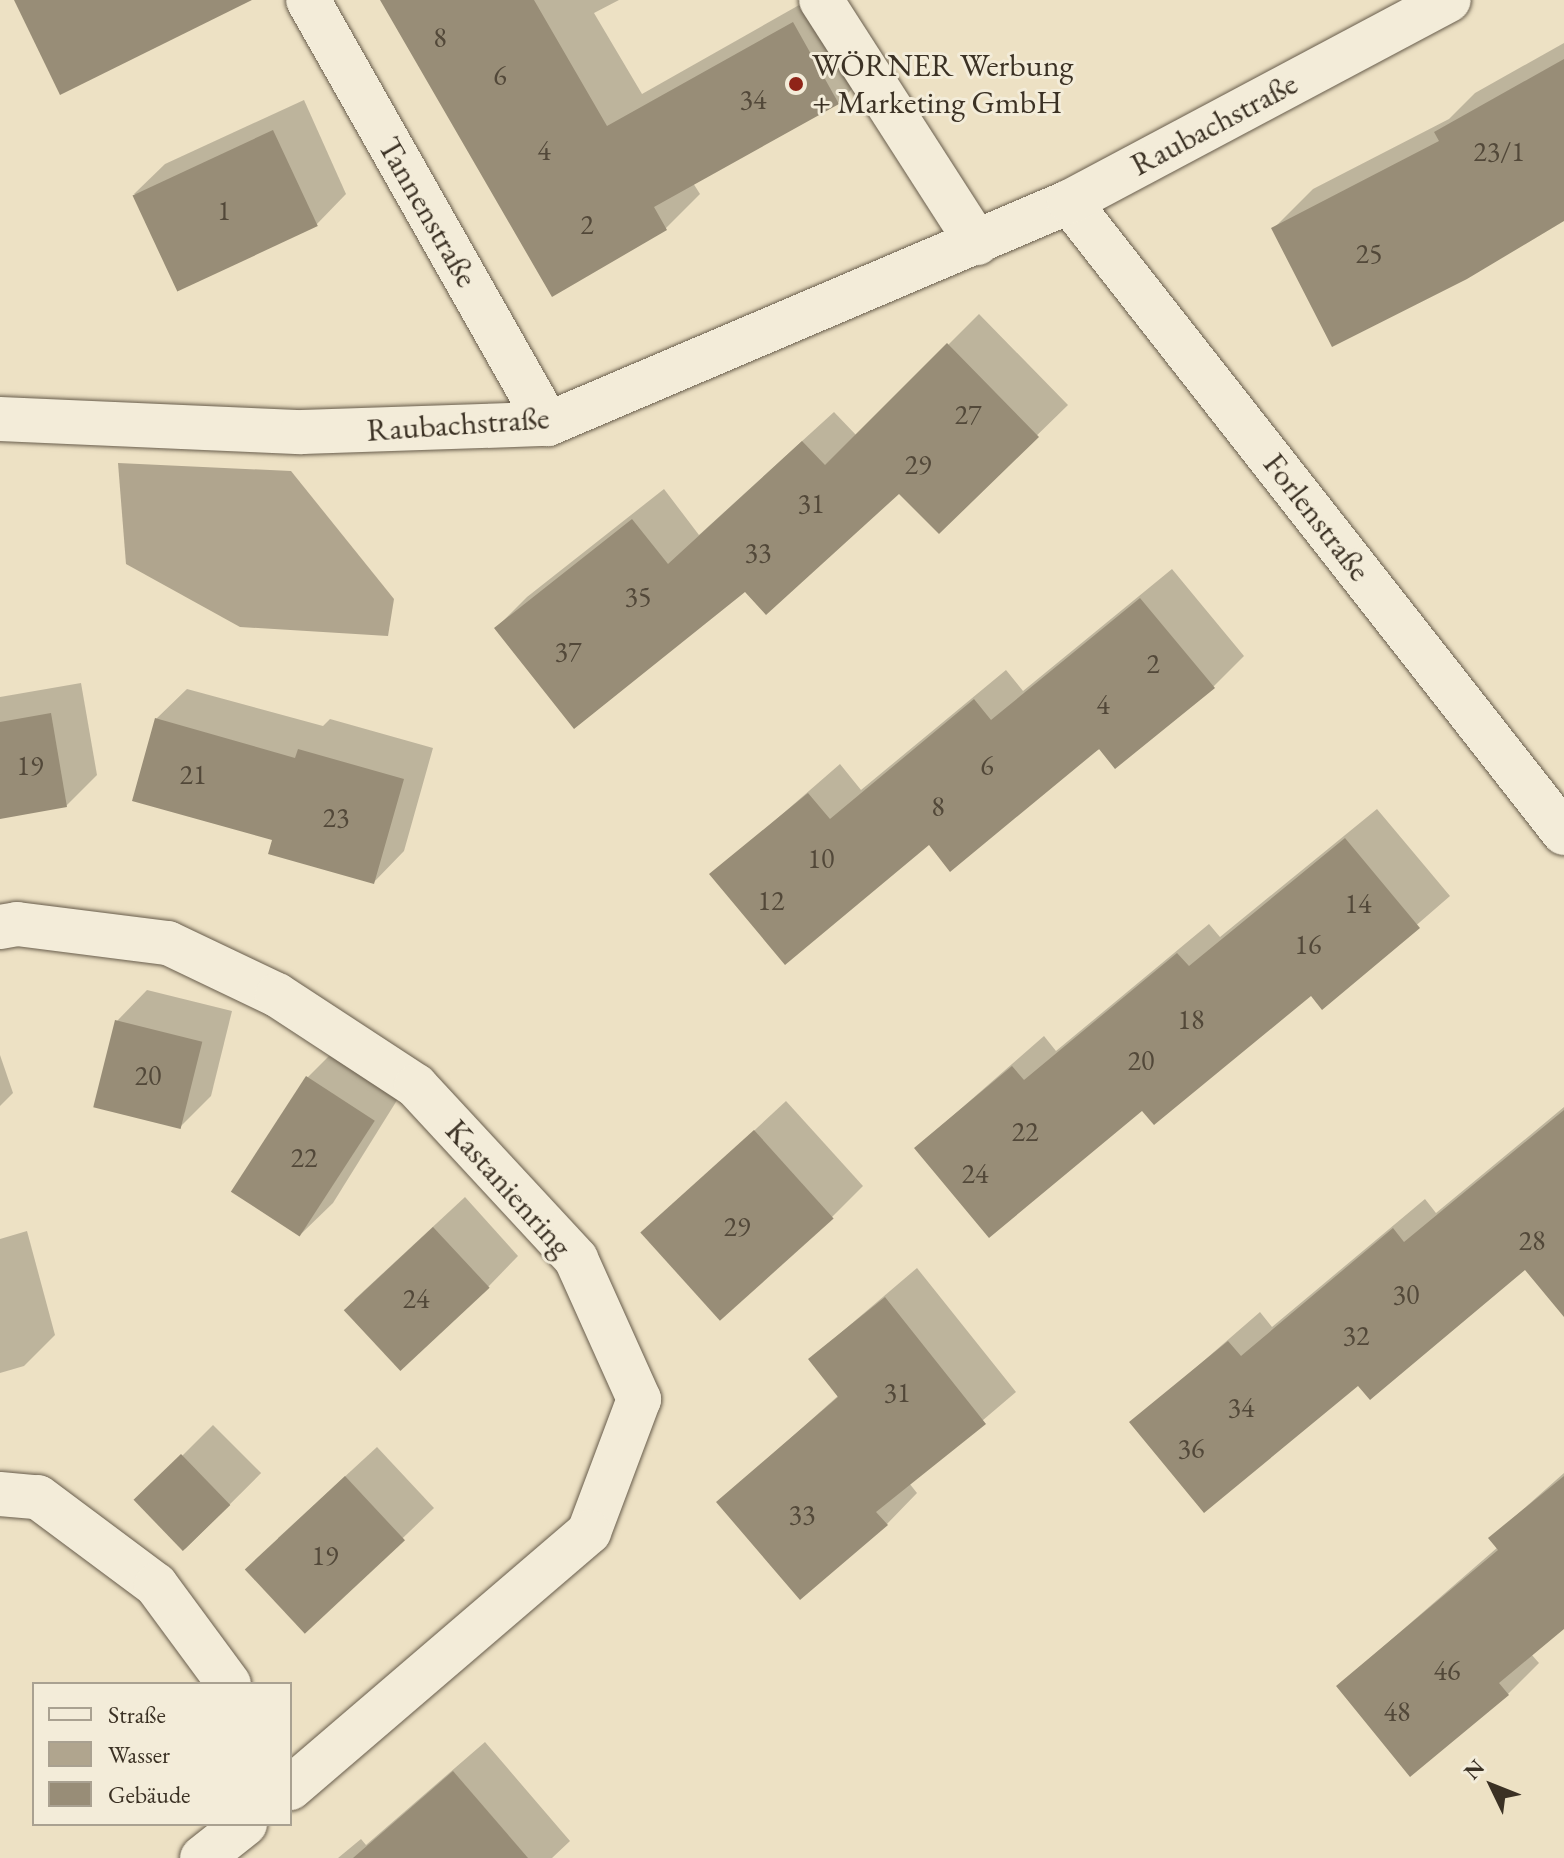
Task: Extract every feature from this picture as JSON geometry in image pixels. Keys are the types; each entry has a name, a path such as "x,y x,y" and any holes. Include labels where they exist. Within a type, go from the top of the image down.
{"street":[{"name":"Tannenstraße","path":"308,0 548,424"},
{"path":"821,0 977,243"},
{"name":"Raubachstraße","path":"0,419 302,432 548,424 1069,202 1449,0"},
{"name":"Forlenstraße","path":"1069,202 1564,833"},
{"name":"Kastanienring","path":"0,927 17,924 168,943 277,995 416,1086 576,1259 639,1399 589,1532 293,1778"},
{"path":"0,1494 38,1497 156,1585 228,1682"},
{"path":"202,1858 242,1826"}],"water":[{"path":"118,463 291,471 394,599 388,636 240,627 126,564"}],"building":[{"path":"14,0 252,0 60,95"},
{"path":"380,0 534,0 607,126 793,22 839,104 654,207 667,230 552,297"},
{"path":"1564,59 1564,221 1467,279 1332,347 1271,228 1439,141 1434,132"},
{"path":"273,130 318,226 177,292 133,196"},
{"path":"947,343 1039,437 939,534 899,494 766,615 745,592 574,729 494,628 632,519 668,564 802,441 825,465"},
{"path":"1140,598 1215,688 1115,769 1099,749 950,872 929,845 785,965 709,874 808,793 830,819 974,699 991,720"},
{"path":"51,713 67,807 0,819 0,722"},
{"path":"155,718 295,758 298,749 404,779 374,884 268,854 272,840 132,801"},
{"path":"1345,838 1420,928 1322,1010 1311,996 1154,1125 1142,1111 989,1238 914,1148 1012,1066 1024,1080 1177,953 1189,966"},
{"path":"115,1020 202,1042 181,1129 93,1107"},
{"path":"306,1076 375,1121 300,1236 231,1192"},
{"path":"1564,1110 1564,1317 1525,1270 1370,1400 1358,1386 1204,1513 1129,1422 1228,1341 1241,1356 1393,1228 1404,1242"},
{"path":"754,1130 834,1218 720,1321 640,1232"},
{"path":"433,1227 490,1288 400,1371 344,1310"},
{"path":"885,1297 986,1424 876,1512 888,1525 800,1600 716,1502 838,1397 808,1359"},
{"path":"181,1454 230,1505 183,1551 134,1500"},
{"path":"345,1476 405,1540 305,1634 245,1569"},
{"path":"1564,1476 1564,1629 1499,1683 1509,1695 1410,1777 1336,1686 1498,1550 1488,1538"},
{"path":"453,1771 528,1858 353,1858"}],"place":[{"name":"WÖRNER Werbung + Marketing GmbH","path":"796,84"}]}
